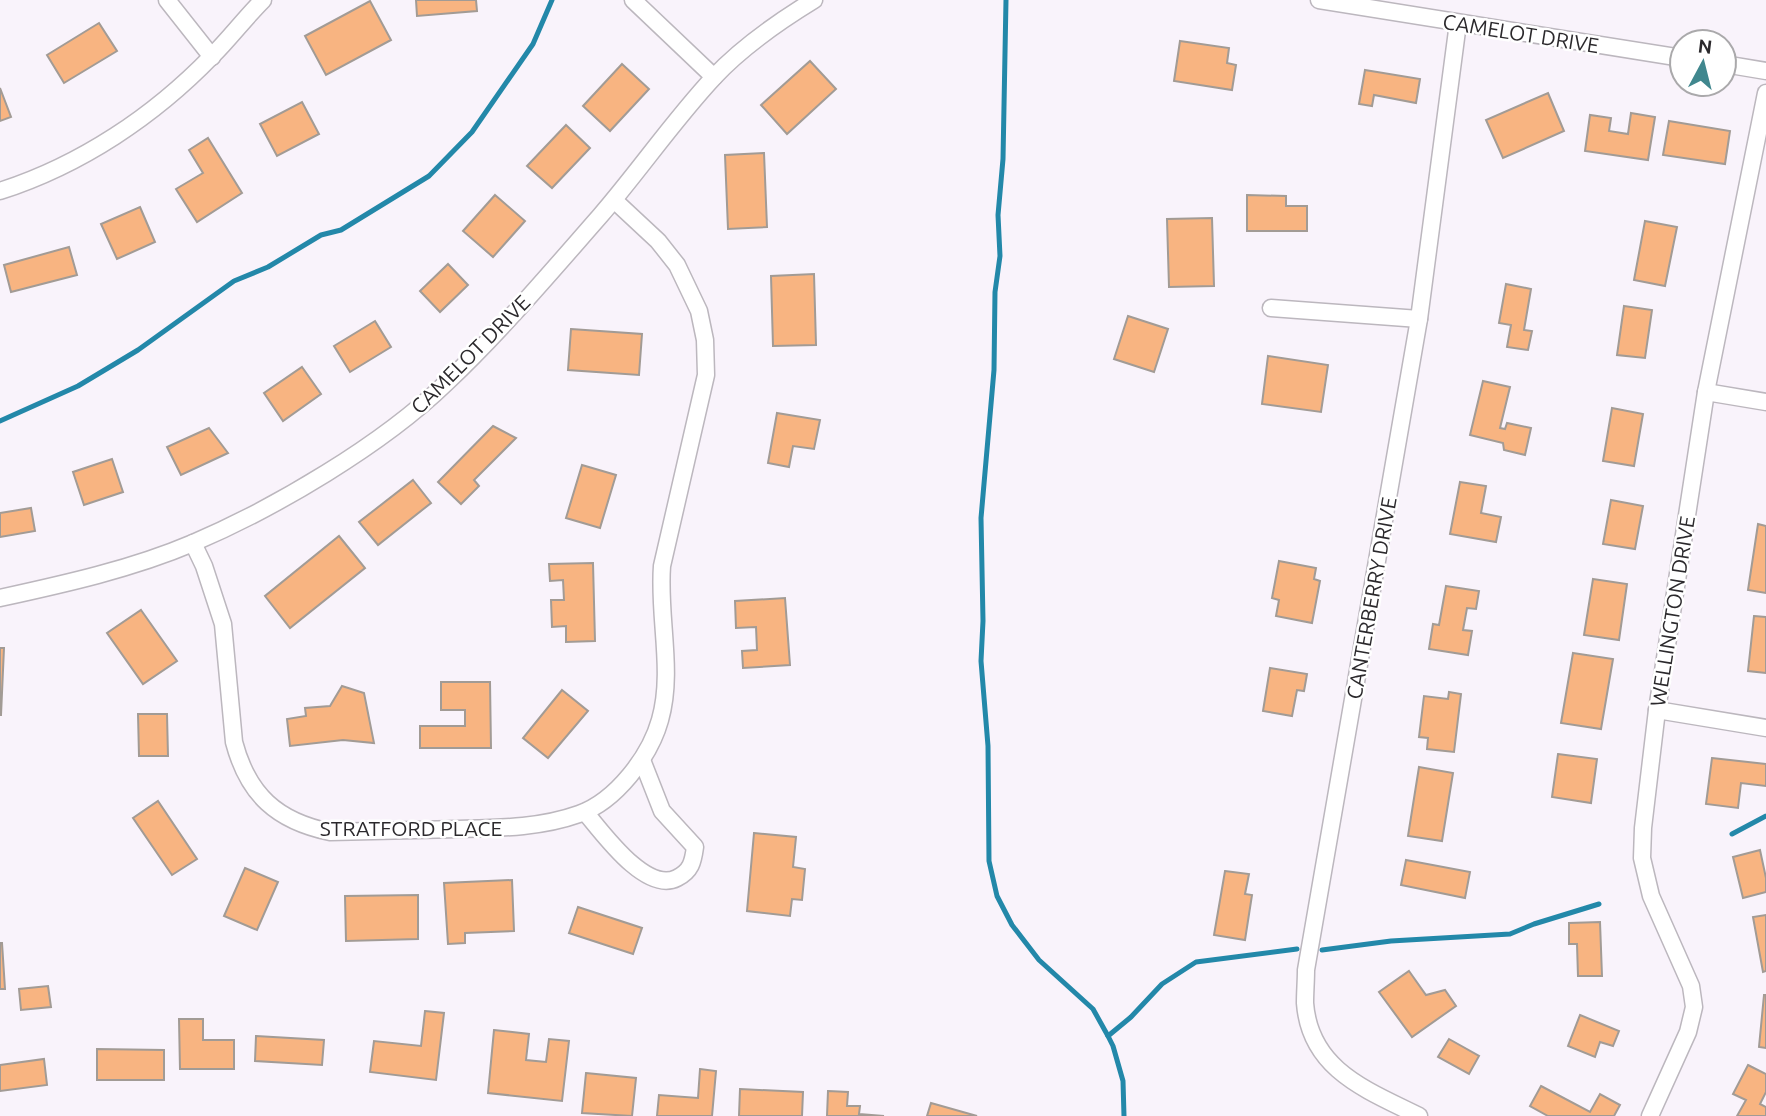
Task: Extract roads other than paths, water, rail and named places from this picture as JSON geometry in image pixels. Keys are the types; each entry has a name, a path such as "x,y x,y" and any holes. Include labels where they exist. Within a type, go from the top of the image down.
{"street":[{"path":"167,0 212,57"},
{"path":"0,191 65,165 132,125 212,57 263,0"},
{"path":"633,0 714,77"},
{"name":"CAMELOT DRIVE","path":"0,598 130,565 192,543 279,500 342,462 401,421 446,384 532,294 614,200 714,77 749,45 814,0"},
{"name":"CAMELOT DRIVE","path":"1319,0 1668,56"},
{"name":"CANTERBERRY DRIVE","path":"1419,1116 1367,1090 1331,1065 1313,1037 1305,1005 1306,970 1419,319 1458,23"},
{"path":"1738,66 1766,71"},
{"name":"WELLINGTON DRIVE","path":"1650,1116 1688,1032 1694,1007 1691,986 1651,896 1642,858 1643,828 1657,710 1706,391 1766,93"},
{"name":"STRATFORD PLACE","path":"192,543 204,566 223,624 234,742 239,761 248,780 265,801 285,818 306,827 330,832 515,827 552,821 585,811 625,782 647,754 660,719 665,684 660,594 662,566 706,375 705,340 699,311 690,288 677,265 658,241 614,200"},
{"path":"1271,308 1419,319"},
{"path":"1706,391 1766,402"},
{"path":"1657,710 1766,728"},
{"path":"585,811 630,863 656,880 673,881 684,875 693,863 695,847 662,811 642,760"}],"waterway":[{"path":"0,421 78,386 138,350 234,281 268,267 321,235 341,230 429,176 472,132 533,44 552,0"},
{"path":"1006,0 1003,159 998,215 1000,256 995,292 994,370 981,518 981,661 988,746 989,861 997,896 1012,925 1039,960 1093,1009 1108,1036 1123,1081 1124,1116"},
{"path":"1732,834 1766,816"},
{"path":"1322,950 1391,941 1510,934 1599,904"},
{"path":"1108,1036 1131,1017 1162,984 1196,962 1297,949"}]}
